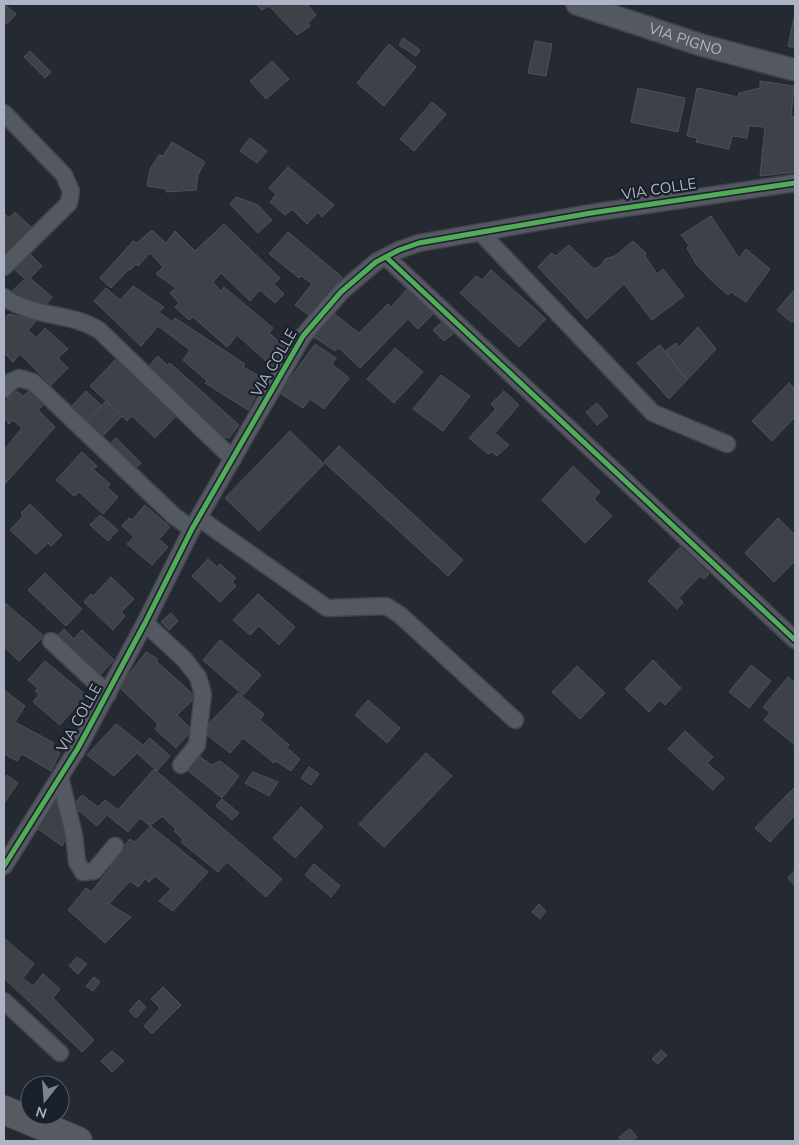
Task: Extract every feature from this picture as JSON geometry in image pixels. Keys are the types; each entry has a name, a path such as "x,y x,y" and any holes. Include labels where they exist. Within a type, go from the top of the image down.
{"highway":[{"path":"4,1110 78,1141"}],"street":[{"name":"VIA PIGNO","path":"577,4 701,45 795,70"},
{"path":"4,113 64,175 71,190 69,203 4,267"},
{"name":"VIA COLLE","path":"4,866 60,777 108,694 195,523 303,336 341,292 376,262 419,243 619,208 795,183"},
{"path":"480,232 653,413 727,444"},
{"path":"386,257 795,640"},
{"path":"4,297 28,310 88,323 99,330 233,459"},
{"path":"4,389 10,382 19,378 33,382 174,516 195,523 327,608 386,606 400,615 515,720"},
{"path":"145,623 184,659 198,677 203,694 197,745 181,765"},
{"path":"51,641 108,694"},
{"path":"60,777 74,835 77,862 83,872 94,871 115,846"},
{"path":"4,1001 60,1053"}],"building":[{"path":"4,4 16,14 7,24 4,21"},
{"path":"256,4 307,4 316,15 308,23 310,26 297,35 269,6 262,10"},
{"path":"795,13 795,48 788,46"},
{"path":"403,38 420,50 416,56 399,45"},
{"path":"535,41 552,44 546,76 528,73"},
{"path":"389,44 416,67 384,106 357,83"},
{"path":"30,51 51,72 45,78 24,57"},
{"path":"272,61 289,79 266,99 250,81"},
{"path":"760,81 794,86 791,116 795,117 795,172 760,176 765,127 749,126 747,138 732,136 729,149 696,142 697,138 687,136 697,88 738,97 739,93 760,88"},
{"path":"638,88 685,98 678,132 631,122"},
{"path":"432,102 446,114 414,151 400,139"},
{"path":"250,138 267,151 257,163 240,151"},
{"path":"172,142 205,162 198,175 196,190 166,192 167,189 147,186 150,169 159,155 163,156"},
{"path":"288,167 334,205 322,217 318,212 307,224 292,209 285,215 270,202 276,194 269,188"},
{"path":"236,197 258,205 272,220 258,233 230,204"},
{"path":"15,212 32,228 8,253 6,250 4,252 4,213 9,218"},
{"path":"711,216 739,258 746,249 770,269 746,302 731,292 728,295 710,279 696,264 687,248 689,245 681,235"},
{"path":"224,224 280,278 274,284 284,294 275,303 260,290 250,301 221,273 213,282 221,291 224,287 273,328 269,333 288,349 275,369 237,335 227,347 193,317 189,320 175,307 179,303 170,293 176,288 156,274 163,267 150,253 138,266 136,264 129,269 111,288 100,278 133,241 137,243 152,230 166,243 175,231 195,251"},
{"path":"288,232 342,277 310,316 295,305 312,284 302,276 299,278 269,254"},
{"path":"633,241 646,253 645,256 657,274 663,269 684,296 652,320 624,284 587,319 538,267 551,253 556,256 569,245 594,269 602,265 605,259 615,256"},
{"path":"27,251 42,266 30,278 52,297 45,306 34,310 11,292 25,279 12,267"},
{"path":"491,270 546,319 519,347 460,293 476,276 482,280"},
{"path":"133,286 164,307 159,312 172,322 175,318 245,364 243,367 265,379 248,410 205,383 207,381 183,360 190,350 158,326 141,346 94,301 106,288 120,300"},
{"path":"408,288 434,313 418,329 408,319 360,368 339,348 335,351 314,337 332,312 359,333 388,304 391,307"},
{"path":"795,289 795,321 791,322 777,310"},
{"path":"9,314 36,321 28,330 36,338 45,328 68,349 58,358 68,368 51,385 20,354 13,362 4,353 4,318"},
{"path":"442,322 454,333 444,341 433,330"},
{"path":"698,327 716,349 687,380 665,351 676,343 679,347"},
{"path":"315,344 336,358 332,364 349,378 324,409 310,399 303,408 280,393"},
{"path":"660,345 687,380 669,399 637,363"},
{"path":"395,348 423,372 394,403 367,379"},
{"path":"158,356 167,365 170,363 239,425 229,438 219,436 147,368"},
{"path":"118,357 178,414 155,438 132,416 127,421 90,386"},
{"path":"441,375 470,396 443,431 413,409"},
{"path":"789,383 795,389 795,417 772,441 752,421"},
{"path":"32,389 46,402 38,410 55,427 5,484 4,450 22,428 13,420 9,424 4,418 4,402 15,390 23,396"},
{"path":"86,391 102,406 85,423 70,408"},
{"path":"504,391 519,405 495,433 509,445 497,456 492,452 488,454 469,438 496,409 491,404"},
{"path":"106,401 122,416 101,438 85,423"},
{"path":"597,403 608,416 597,425 586,412"},
{"path":"290,431 324,464 259,531 225,498"},
{"path":"116,438 141,463 134,470 108,445"},
{"path":"339,446 463,560 448,576 324,462"},
{"path":"82,452 97,466 93,469 110,484 107,487 118,497 103,514 79,492 74,496 56,480"},
{"path":"573,466 600,492 594,499 612,516 585,543 542,500"},
{"path":"30,504 62,535 51,546 48,543 36,554 10,530 23,516 21,513"},
{"path":"145,505 170,527 159,539 168,547 152,565 127,544 134,537 122,526 129,518 132,520"},
{"path":"100,515 118,530 108,541 90,525"},
{"path":"778,518 795,535 795,561 774,582 745,553"},
{"path":"680,547 709,574 704,579 700,576 679,598 683,602 677,609 648,581"},
{"path":"208,559 217,567 220,564 236,578 232,582 236,586 220,602 192,576"},
{"path":"45,573 82,609 66,626 28,590"},
{"path":"111,577 134,599 121,612 125,616 113,630 84,602 91,594 93,596"},
{"path":"258,594 295,627 279,645 259,626 250,635 233,620"},
{"path":"5,603 44,636 19,661 4,647"},
{"path":"171,613 178,621 169,630 161,622"},
{"path":"64,629 74,639 82,630 114,660 100,675 58,635"},
{"path":"220,640 261,675 243,695 203,660"},
{"path":"146,652 158,659 156,661 196,697 177,715 192,730 176,748 155,729 158,724 119,687"},
{"path":"653,660 681,688 665,705 660,700 649,712 625,689"},
{"path":"45,661 86,695 60,725 33,702 39,694 35,691 38,688 28,680"},
{"path":"751,665 771,681 749,708 729,692"},
{"path":"577,666 605,693 580,719 552,692"},
{"path":"788,677 795,683 795,745 764,720 770,713 763,707"},
{"path":"4,690 25,706 15,722 54,743 52,747 60,753 51,771 22,754 17,761 4,754"},
{"path":"238,693 264,714 260,720 289,745 287,748 300,759 291,771 276,761 274,763 243,738 230,753 202,731"},
{"path":"368,700 400,728 387,743 355,715"},
{"path":"116,724 143,745 150,738 170,756 157,771 137,753 114,776 87,755"},
{"path":"685,731 713,757 707,763 724,778 713,790 668,749"},
{"path":"426,753 452,776 384,847 359,824"},
{"path":"197,755 212,765 220,761 239,776 222,798 186,769"},
{"path":"309,767 319,774 311,785 301,778"},
{"path":"154,769 282,879 266,897 227,862 218,872 181,842 183,840 174,831 176,829 162,816 150,826 140,818 128,832 107,815 97,826 73,806 82,795 98,807 105,800 118,810"},
{"path":"253,772 278,782 269,796 245,783"},
{"path":"7,775 18,783 4,803 4,780"},
{"path":"795,787 795,805 786,796"},
{"path":"786,796 795,805 795,815 770,842 755,828"},
{"path":"52,797 61,808 65,828 65,840 62,846 34,826"},
{"path":"222,799 239,813 232,820 216,806"},
{"path":"301,807 323,827 295,858 273,838"},
{"path":"151,826 208,872 173,911 159,901 171,889 155,876 149,882 145,879 138,887 130,881 109,904 131,917 105,943 68,910 86,888 91,892 112,866 108,864 130,839 135,842"},
{"path":"314,864 340,886 331,897 305,875"},
{"path":"795,870 795,886 788,878"},
{"path":"539,904 546,911 540,919 532,912"},
{"path":"4,938 34,964 23,978 33,986 43,974 60,989 53,998 94,1040 82,1052 4,978"},
{"path":"77,957 87,964 78,974 69,966"},
{"path":"94,977 100,982 93,991 86,986"},
{"path":"163,987 181,1005 152,1034 144,1026 160,1008 151,999"},
{"path":"139,1000 146,1007 136,1018 129,1011"},
{"path":"661,1050 667,1055 658,1064 652,1059"},
{"path":"112,1051 124,1061 112,1072 101,1061"},
{"path":"630,1129 637,1137 632,1141 622,1141 619,1137"}],"cycle path":[{"path":"4,866 78,748 145,623 192,529 303,336 341,292 376,262 399,250 419,243 591,213 795,183"},
{"path":"386,257 795,640"}]}
